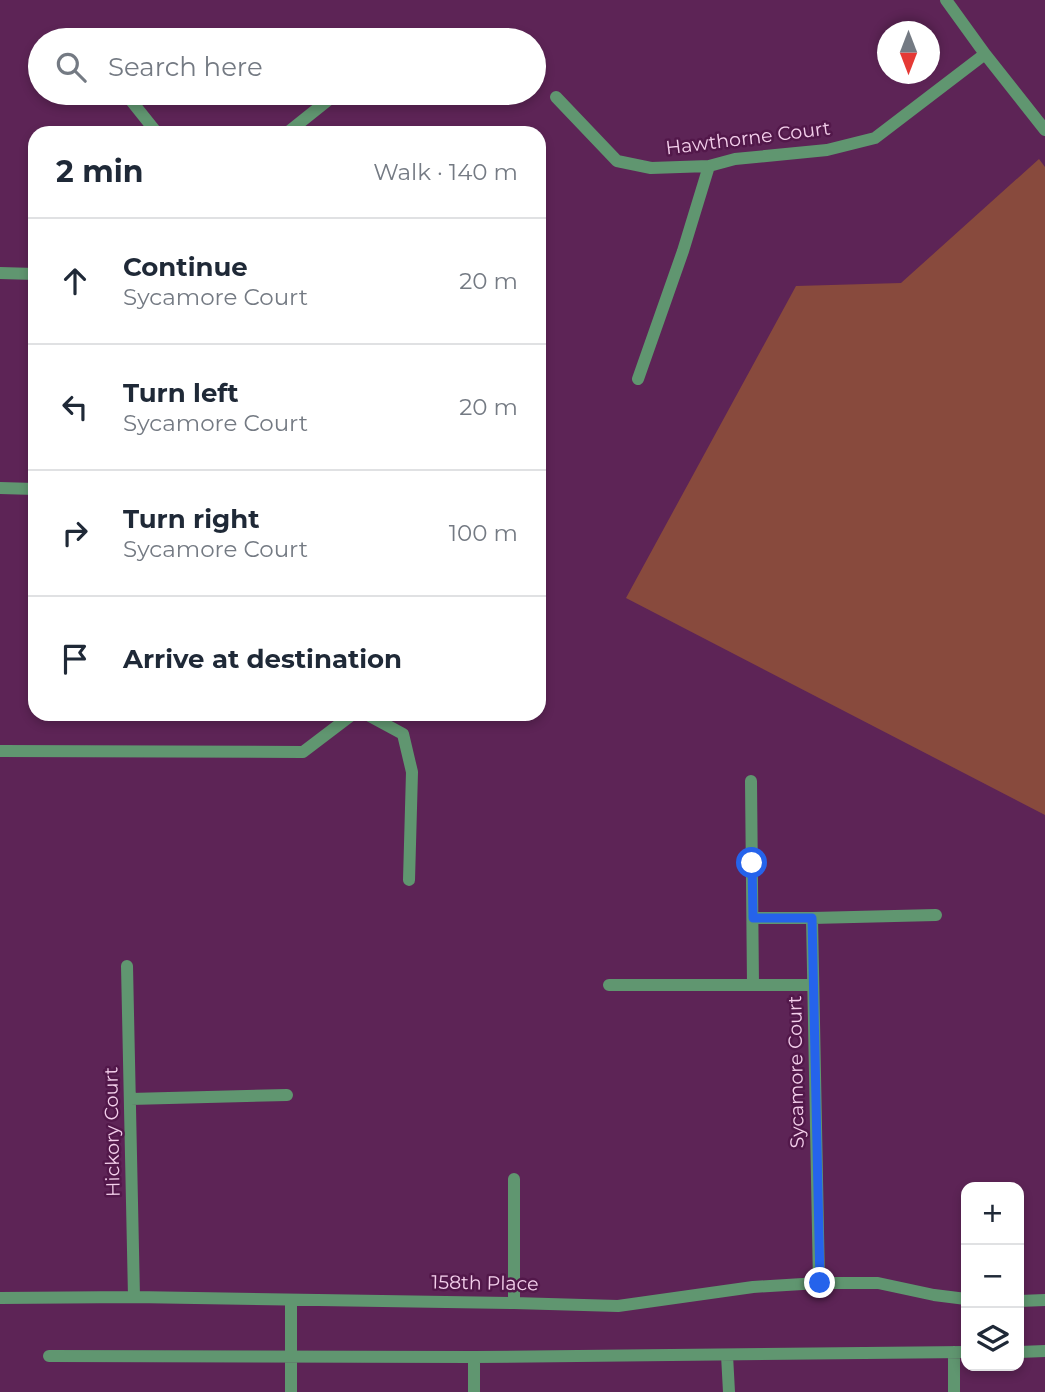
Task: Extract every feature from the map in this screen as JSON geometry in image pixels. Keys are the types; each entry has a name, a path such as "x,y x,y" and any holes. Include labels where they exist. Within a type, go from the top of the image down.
{"street":[{"path":"946,0 1045,130"},
{"name":"Hawthorne Court","path":"556,97 617,160 651,168 709,166 735,159 827,150 874,138 985,54"},
{"path":"135,105 151,126"},
{"path":"297,126 322,105"},
{"path":"638,379 683,251 709,166"},
{"path":"0,273 28,274"},
{"path":"0,488 28,489"},
{"path":"0,751 303,751 344,721"},
{"path":"379,721 403,734 412,772 409,880"},
{"path":"751,781 753,985"},
{"path":"753,918 936,915"},
{"name":"Sycamore Court","path":"812,918 820,1283"},
{"name":"Hickory Court","path":"127,966 135,1297"},
{"path":"609,985 813,985"},
{"path":"130,1100 287,1095"},
{"path":"514,1179 514,1303"},
{"name":"158th Place","path":"0,1298 135,1297 618,1306 753,1287 878,1283 961,1298"},
{"path":"290,1300 291,1392"},
{"path":"1024,1301 1045,1300"},
{"path":"49,1356 474,1357 960,1352 954,1392"},
{"path":"1024,1352 1045,1352"},
{"path":"727,1355 729,1392"},
{"path":"474,1357 474,1392"}],"shaded area":[{"path":"1039,159 1045,167 1045,815 626,598 796,286 901,283"}],"route":[{"path":"752,863 753,918 812,918 820,1283"}]}
